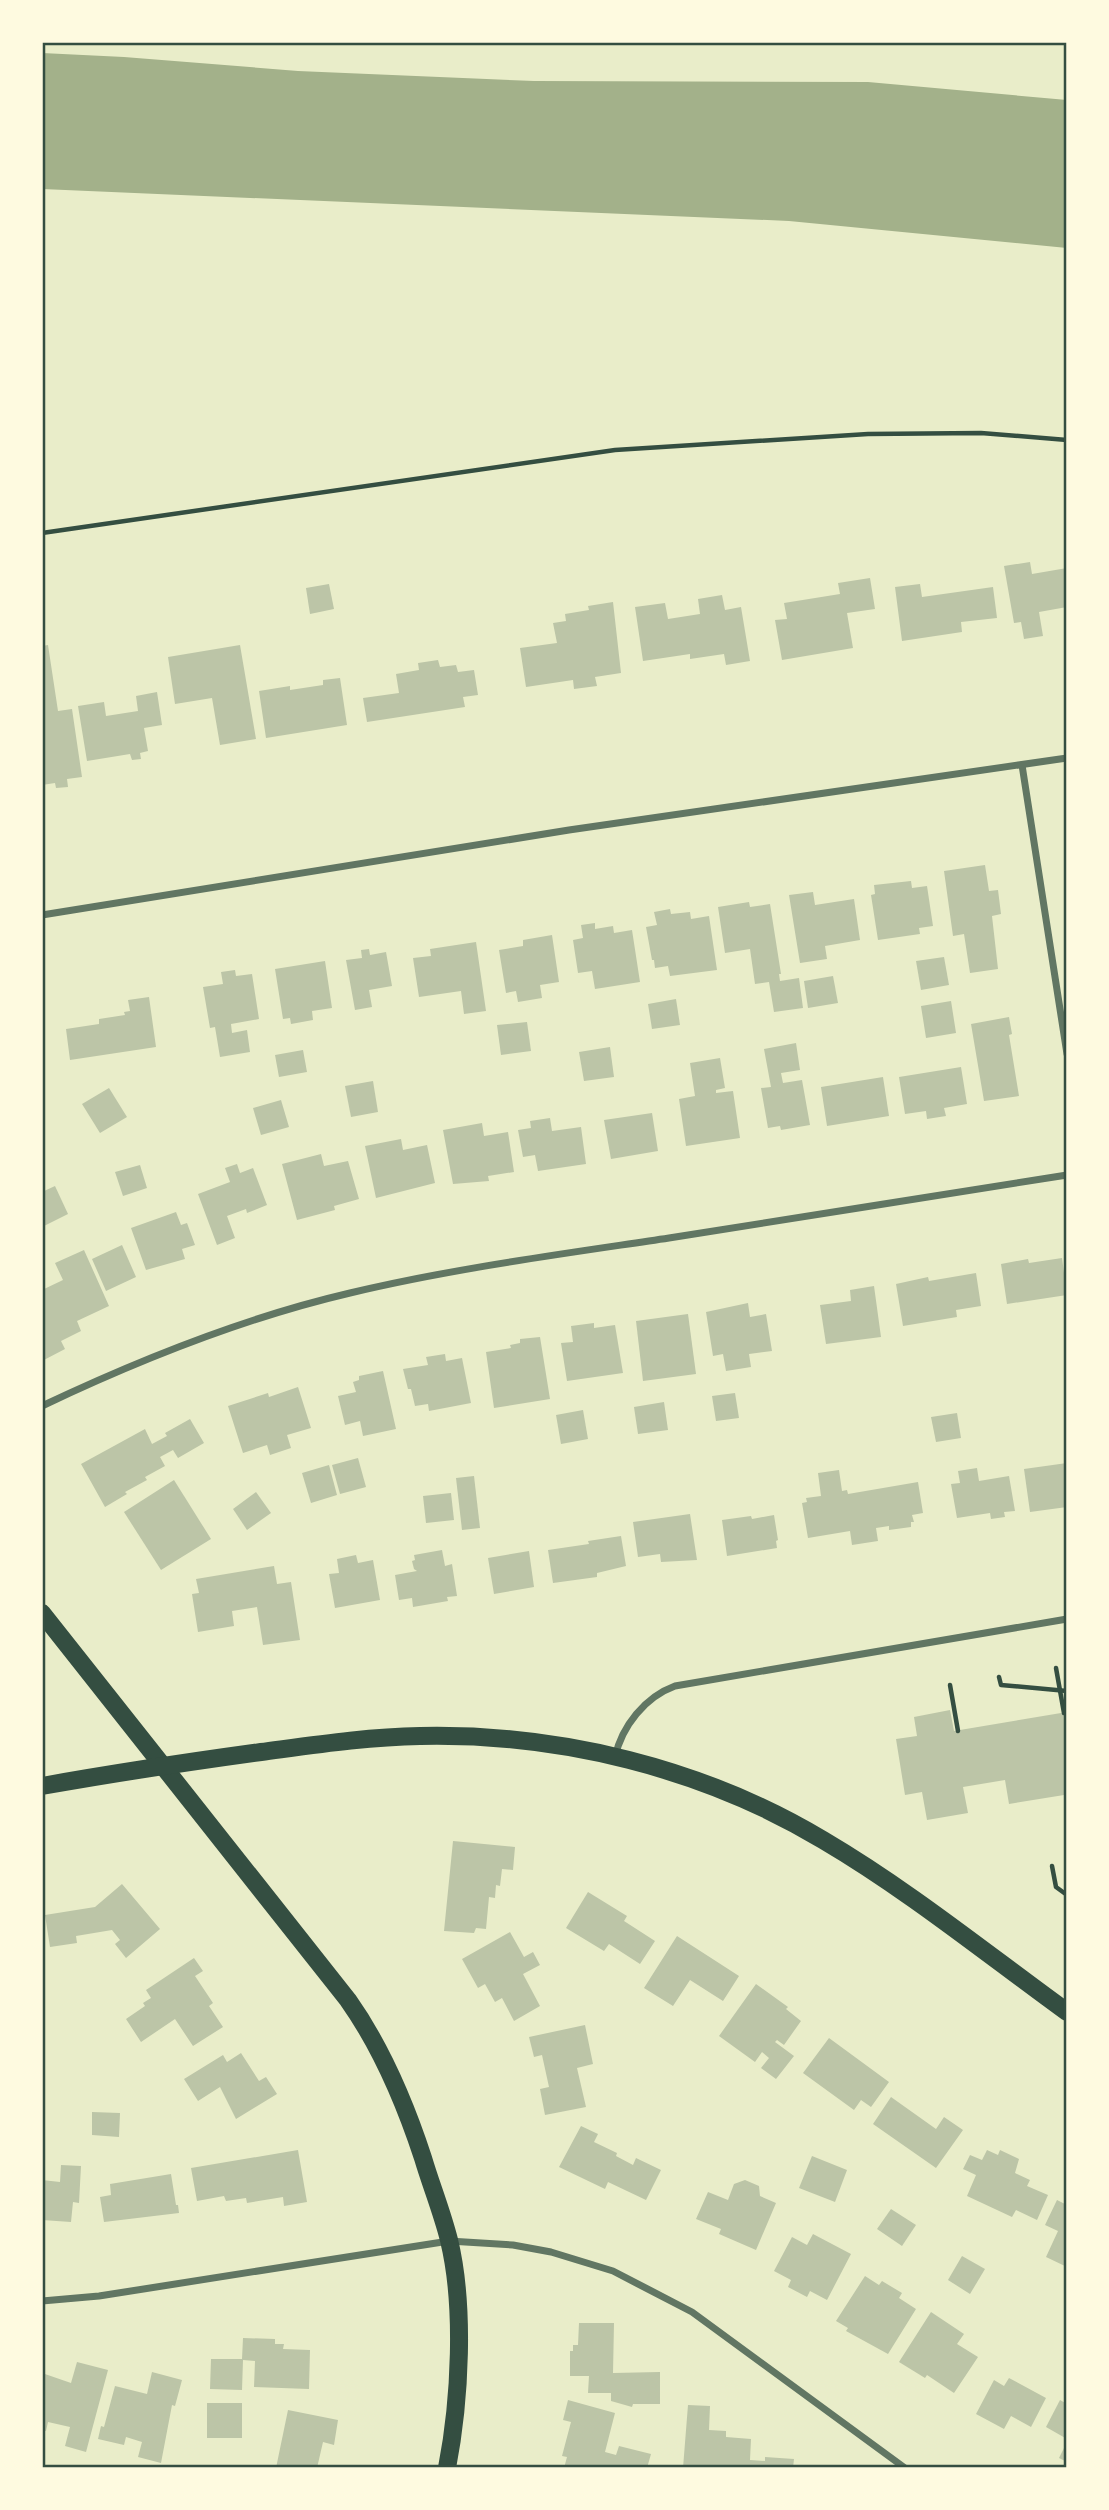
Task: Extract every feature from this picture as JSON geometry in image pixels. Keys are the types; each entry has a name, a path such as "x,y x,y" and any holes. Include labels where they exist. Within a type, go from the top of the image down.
{"main road":[{"path":"42,1613 364,2022 383,2056 414,2132 449,2241 459,2336 451,2448 447,2468"},
{"path":"42,1786 340,1741 423,1736 512,1740 615,1757 694,1780 756,1806 821,1839 881,1878 1067,2012"}],"street":[{"path":"42,915 569,831 1067,758"},
{"path":"1022,765 1067,1054"},
{"path":"42,1406 94,1381 200,1338 348,1293 459,1270 1067,1175"},
{"path":"615,1757 619,1742 635,1715 655,1696 675,1686 1067,1619"},
{"path":"42,2301 99,2296 449,2241 513,2245 551,2252 635,2281 703,2320 904,2468"}],"path":[{"path":"42,533 615,450 868,434 981,433 1067,440"},
{"path":"1056,1668 1064,1713"},
{"path":"999,1677 1001,1685 1067,1691"},
{"path":"950,1685 958,1731"},
{"path":"1052,1866 1056,1887 1067,1895"}],"shaded area":[{"path":"42,53 298,71 534,81 868,82 1067,100 1067,248 789,221 42,189"}],"building":[{"path":"1030,562 1032,574 1067,568 1067,607 1039,612 1043,636 1024,639 1021,622 1014,623 1004,566"},
{"path":"870,578 875,609 847,613 853,648 782,660 775,620 787,619 784,603 840,594 838,583"},
{"path":"329,584 334,609 310,614 306,588"},
{"path":"920,584 922,597 993,587 997,618 961,622 962,632 902,641 895,587"},
{"path":"722,595 725,610 741,607 750,661 726,665 724,654 690,659 690,654 643,661 635,607 665,603 668,619 700,614 698,599"},
{"path":"613,602 621,673 595,677 597,686 574,689 573,680 526,687 520,648 557,643 553,623 566,621 565,614 589,610 588,606"},
{"path":"48,645 58,711 72,709 82,777 67,779 68,787 56,788 55,783 42,785 42,646"},
{"path":"240,645 256,739 220,745 212,698 175,704 168,657"},
{"path":"438,660 440,667 456,665 458,672 474,670 478,695 463,697 465,707 367,722 363,698 399,693 396,674 419,670 418,663"},
{"path":"340,678 347,725 266,738 259,691 323,685 323,680"},
{"path":"157,692 162,725 144,728 148,751 140,753 141,759 132,760 130,754 87,761 78,706 104,702 106,716 138,711 136,696"},
{"path":"985,865 989,891 998,890 1001,914 992,916 998,969 970,973 964,934 953,936 944,871"},
{"path":"911,881 912,888 927,886 933,926 919,928 920,934 878,940 871,895 875,894 874,885"},
{"path":"813,892 815,905 854,899 860,940 825,946 827,959 800,963 789,895"},
{"path":"749,902 750,907 770,904 780,981 799,978 803,1008 774,1012 769,982 755,984 750,949 725,953 718,907"},
{"path":"670,909 671,914 690,912 691,919 709,916 717,970 670,976 668,966 655,968 646,927 657,925 654,912"},
{"path":"595,923 595,929 613,926 614,933 632,930 640,982 595,989 592,971 578,973 573,940 583,938 581,925"},
{"path":"552,935 559,982 540,985 542,998 518,1002 516,991 506,993 499,950 523,946 523,940"},
{"path":"476,942 486,1011 464,1014 461,991 419,997 413,958 431,956 430,949"},
{"path":"369,949 370,955 386,952 392,986 369,990 372,1007 355,1010 346,960 362,958 361,950"},
{"path":"944,957 949,985 921,990 916,961"},
{"path":"325,961 332,1008 312,1011 313,1020 291,1024 290,1018 283,1019 275,969"},
{"path":"235,970 236,976 252,974 259,1019 231,1024 232,1033 247,1030 250,1052 220,1057 215,1027 210,1028 203,987 223,984 221,972"},
{"path":"833,976 838,1003 808,1008 804,981"},
{"path":"149,997 156,1047 70,1060 66,1029 99,1024 99,1019 125,1015 124,1012 130,1011 128,1000"},
{"path":"676,999 680,1025 652,1029 648,1004"},
{"path":"951,1001 956,1033 926,1038 921,1006"},
{"path":"1009,1017 1012,1034 1009,1035 1019,1096 984,1101 971,1024"},
{"path":"527,1022 531,1051 501,1055 497,1025"},
{"path":"796,1043 800,1070 781,1073 783,1083 802,1080 810,1125 781,1130 780,1126 768,1128 761,1088 771,1087 764,1049"},
{"path":"610,1047 614,1077 584,1081 579,1052"},
{"path":"303,1050 307,1072 279,1077 275,1055"},
{"path":"720,1058 725,1088 716,1090 716,1093 733,1091 740,1138 686,1146 679,1099 695,1096 690,1063"},
{"path":"961,1067 967,1104 944,1108 946,1116 927,1119 926,1111 905,1114 899,1077"},
{"path":"883,1077 889,1116 827,1126 821,1087"},
{"path":"373,1081 378,1112 351,1117 345,1086"},
{"path":"109,1088 127,1117 100,1133 82,1104"},
{"path":"281,1100 289,1127 261,1135 253,1108"},
{"path":"652,1113 658,1151 611,1159 604,1120"},
{"path":"550,1118 552,1131 581,1127 586,1164 538,1171 535,1155 523,1157 518,1130 531,1128 530,1121"},
{"path":"482,1123 484,1136 508,1132 514,1172 488,1176 489,1181 453,1184 443,1130"},
{"path":"401,1139 403,1150 427,1145 435,1183 376,1198 365,1146"},
{"path":"321,1154 324,1166 348,1161 359,1199 334,1206 335,1210 297,1220 282,1164"},
{"path":"237,1164 240,1173 253,1168 267,1205 247,1213 246,1209 227,1216 235,1238 217,1245 198,1194 230,1182 225,1168"},
{"path":"140,1165 147,1188 123,1196 115,1172"},
{"path":"55,1186 68,1214 42,1227 42,1192"},
{"path":"176,1212 181,1225 187,1223 195,1245 182,1249 185,1259 146,1270 131,1228"},
{"path":"122,1245 136,1277 106,1291 92,1259"},
{"path":"84,1250 109,1306 77,1321 81,1331 61,1341 65,1349 42,1361 42,1290 63,1280 55,1263"},
{"path":"1062,1258 1067,1295 1007,1304 1001,1264 1028,1259 1029,1263"},
{"path":"976,1273 981,1306 956,1310 957,1317 903,1326 896,1284 928,1277 929,1281"},
{"path":"874,1286 881,1337 826,1344 820,1305 851,1301 850,1290"},
{"path":"748,1303 750,1317 766,1314 772,1351 749,1354 751,1367 726,1371 723,1354 713,1356 706,1312"},
{"path":"688,1314 696,1374 643,1381 636,1321"},
{"path":"594,1323 594,1328 615,1325 623,1373 567,1381 561,1343 573,1342 571,1326"},
{"path":"540,1337 550,1399 494,1408 486,1352 511,1348 510,1345 520,1343 520,1339"},
{"path":"445,1354 446,1361 462,1358 471,1403 429,1411 428,1404 415,1406 403,1369 428,1365 426,1357"},
{"path":"383,1371 396,1429 363,1436 360,1421 345,1425 338,1396 356,1392 353,1382 359,1380 359,1376"},
{"path":"298,1387 311,1428 287,1435 291,1448 270,1455 267,1445 243,1453 228,1406"},
{"path":"735,1393 739,1418 716,1421 712,1396"},
{"path":"664,1402 668,1430 638,1434 634,1407"},
{"path":"583,1410 588,1439 561,1444 556,1415"},
{"path":"957,1413 961,1438 936,1442 931,1417"},
{"path":"190,1419 204,1443 178,1458 173,1450 160,1457 165,1466 145,1477 147,1480 105,1507 81,1464 145,1429 152,1444"},
{"path":"358,1458 366,1487 340,1494 332,1465"},
{"path":"1067,1463 1067,1507 1030,1512 1024,1469"},
{"path":"329,1465 337,1495 311,1503 302,1473"},
{"path":"977,1468 979,1481 1009,1476 1015,1511 1004,1512 1005,1517 991,1519 990,1513 957,1518 951,1484 960,1483 958,1471"},
{"path":"839,1470 842,1491 847,1490 848,1494 918,1482 923,1513 912,1515 914,1522 911,1522 911,1527 889,1530 889,1526 876,1528 878,1541 852,1545 850,1531 808,1538 802,1503 807,1502 806,1498 821,1496 818,1473"},
{"path":"474,1476 480,1528 462,1530 456,1478"},
{"path":"174,1480 211,1539 161,1570 124,1512"},
{"path":"256,1492 271,1513 247,1530 233,1509"},
{"path":"451,1493 454,1520 426,1523 423,1496"},
{"path":"690,1514 697,1560 661,1562 660,1554 638,1557 633,1522"},
{"path":"774,1515 777,1548 727,1556 722,1520"},
{"path":"621,1536 626,1566 597,1573 597,1577 553,1583 548,1550"},
{"path":"442,1550 445,1566 452,1564 457,1596 447,1597 448,1601 413,1607 412,1598 399,1600 395,1575 417,1571 412,1561 415,1560 414,1555"},
{"path":"529,1551 534,1587 494,1594 488,1558"},
{"path":"356,1555 358,1563 373,1560 380,1600 335,1608 329,1574 339,1573 337,1559"},
{"path":"274,1566 277,1584 291,1582 300,1640 263,1645 257,1607 232,1611 234,1626 198,1632 192,1594 199,1593 196,1579"},
{"path":"950,1710 954,1731 1067,1712 1067,1801 1064,1795 1009,1804 1005,1780 963,1787 968,1813 927,1820 922,1792 905,1795 896,1739 917,1736 914,1717"},
{"path":"453,1841 515,1847 513,1870 502,1869 495,1898 489,1897 486,1929 476,1928 474,1933 444,1931"},
{"path":"122,1884 160,1929 126,1958 115,1944 120,1940 112,1930 76,1936 77,1943 50,1947 45,1915 95,1907"},
{"path":"588,1892 627,1916 624,1921 655,1941 640,1964 609,1944 604,1951 566,1928"},
{"path":"510,1932 524,1957 533,1952 540,1965 523,1974 540,2006 514,2021 502,1998 495,2002 485,1984 478,1988 462,1959"},
{"path":"677,1936 739,1976 723,2001 690,1980 673,2006 644,1988"},
{"path":"194,1958 203,1971 195,1976 213,2003 209,2006 223,2027 193,2046 175,2019 141,2042 126,2019 145,2006 143,2003 151,1998 146,1990"},
{"path":"756,1984 788,2007 786,2009 801,2021 784,2045 777,2040 775,2042 794,2056 776,2079 761,2068 769,2058 762,2052 755,2062 719,2036"},
{"path":"585,2025 593,2064 577,2068 586,2107 545,2115 540,2089 549,2087 542,2055 534,2057 529,2037"},
{"path":"829,2038 889,2082 871,2107 861,2100 854,2110 803,2073"},
{"path":"241,2053 259,2081 266,2077 277,2094 236,2119 220,2087 198,2101 184,2079 223,2055 227,2062"},
{"path":"891,2097 936,2129 944,2117 963,2130 936,2168 873,2124"},
{"path":"92,2112 120,2113 119,2137 92,2135"},
{"path":"581,2126 598,2134 594,2142 617,2153 616,2156 633,2165 636,2158 661,2170 646,2200 608,2182 605,2189 559,2167"},
{"path":"298,2150 307,2202 284,2206 283,2197 247,2203 246,2198 226,2201 224,2196 197,2201 191,2168"},
{"path":"987,2150 998,2155 1000,2150 1019,2159 1015,2173 1030,2180 1027,2186 1048,2195 1037,2220 1016,2210 1012,2217 967,2196 976,2175 963,2169 970,2155 982,2160"},
{"path":"812,2156 847,2170 835,2202 799,2188"},
{"path":"61,2165 81,2166 79,2203 73,2202 71,2222 42,2220 42,2180 60,2182"},
{"path":"171,2174 179,2213 104,2222 100,2197 111,2195 110,2184"},
{"path":"745,2180 759,2186 760,2196 776,2203 756,2250 719,2234 721,2229 696,2219 708,2192 728,2200 734,2184"},
{"path":"1057,2200 1067,2205 1067,2267 1046,2257 1058,2231 1045,2225"},
{"path":"891,2209 916,2225 902,2246 877,2229"},
{"path":"813,2234 851,2254 827,2300 810,2291 807,2297 788,2287 791,2280 774,2271 792,2237 807,2245"},
{"path":"962,2256 985,2269 970,2294 948,2280"},
{"path":"865,2276 879,2285 882,2281 902,2293 899,2298 916,2309 888,2354 846,2331 848,2328 836,2321"},
{"path":"931,2312 964,2334 957,2344 978,2357 954,2393 927,2375 925,2378 899,2362"},
{"path":"579,2323 614,2323 613,2373 660,2372 660,2404 633,2404 632,2407 611,2401 611,2393 588,2393 589,2376 570,2376 570,2351 573,2351 573,2345 578,2345"},
{"path":"243,2338 275,2339 275,2344 284,2344 283,2349 310,2350 309,2389 254,2387 255,2361 243,2360 242,2390 210,2389 211,2359 242,2359"},
{"path":"77,2362 108,2370 86,2452 65,2446 70,2427 48,2422 46,2431 42,2430 42,2373 71,2383"},
{"path":"152,2372 182,2380 175,2406 172,2405 161,2463 138,2457 142,2442 126,2437 124,2445 98,2439 115,2386 147,2394"},
{"path":"1009,2378 1046,2398 1031,2427 1011,2416 1004,2429 976,2414 994,2380 1004,2386"},
{"path":"568,2400 615,2413 605,2452 616,2455 619,2446 651,2454 647,2468 564,2468 567,2457 562,2456 571,2422 563,2420"},
{"path":"1060,2400 1067,2404 1067,2439 1046,2427"},
{"path":"207,2403 242,2403 242,2438 207,2438"},
{"path":"688,2405 710,2406 709,2430 726,2431 726,2437 751,2439 750,2460 765,2461 765,2457 794,2459 793,2468 683,2468"},
{"path":"288,2410 338,2420 334,2445 323,2442 317,2468 276,2468"},
{"path":"1067,2442 1067,2462 1059,2458"}]}
